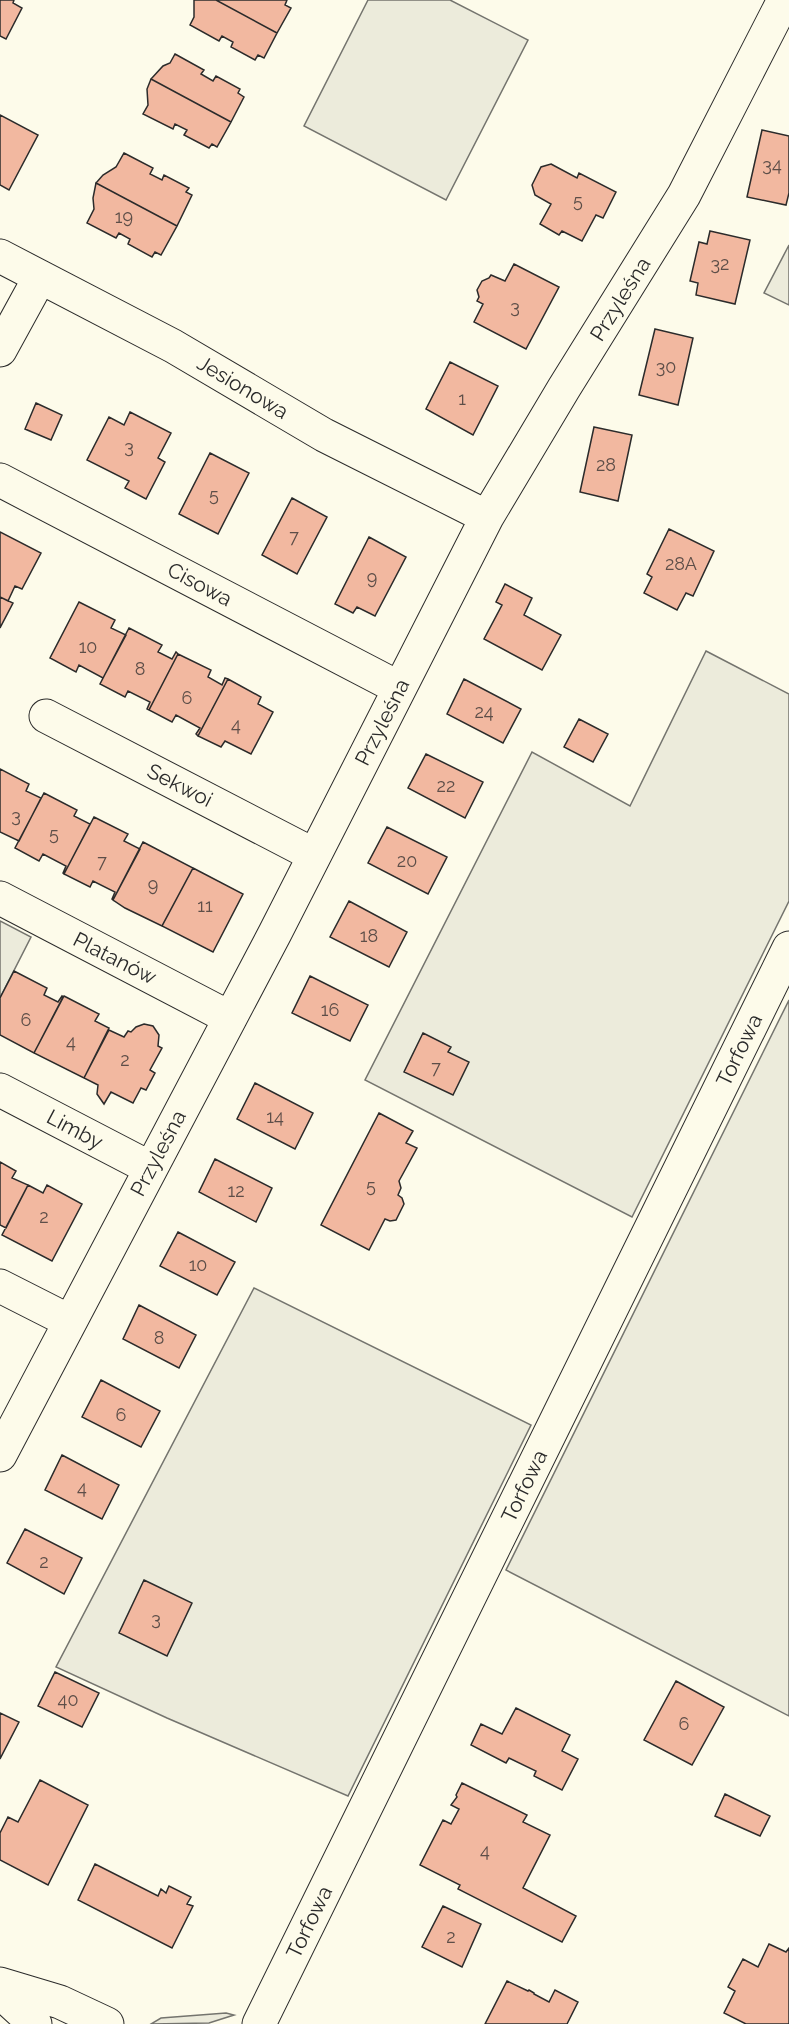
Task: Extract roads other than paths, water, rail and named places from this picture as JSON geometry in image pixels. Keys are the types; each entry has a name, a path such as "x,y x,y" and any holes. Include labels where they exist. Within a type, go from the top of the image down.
{"street":[{"name":"Przyleśna","path":"0,1455 230,1018 487,517 684,195 784,0"},
{"name":"Jesionowa","path":"0,256 173,346 324,435 487,517"},
{"path":"0,350 40,277"},
{"name":"Cisowa","path":"0,480 399,688"},
{"name":"Sekwoi","path":"46,716 314,855"},
{"name":"Platanów","path":"0,898 230,1018"},
{"name":"Torfowa","path":"259,2024 789,948"},
{"name":"Limby","path":"0,1090 150,1168"},
{"path":"0,1286 69,1322"},
{"path":"0,1984 60,2002 107,2024"},
{"path":"0,1992 35,2024"}]}
